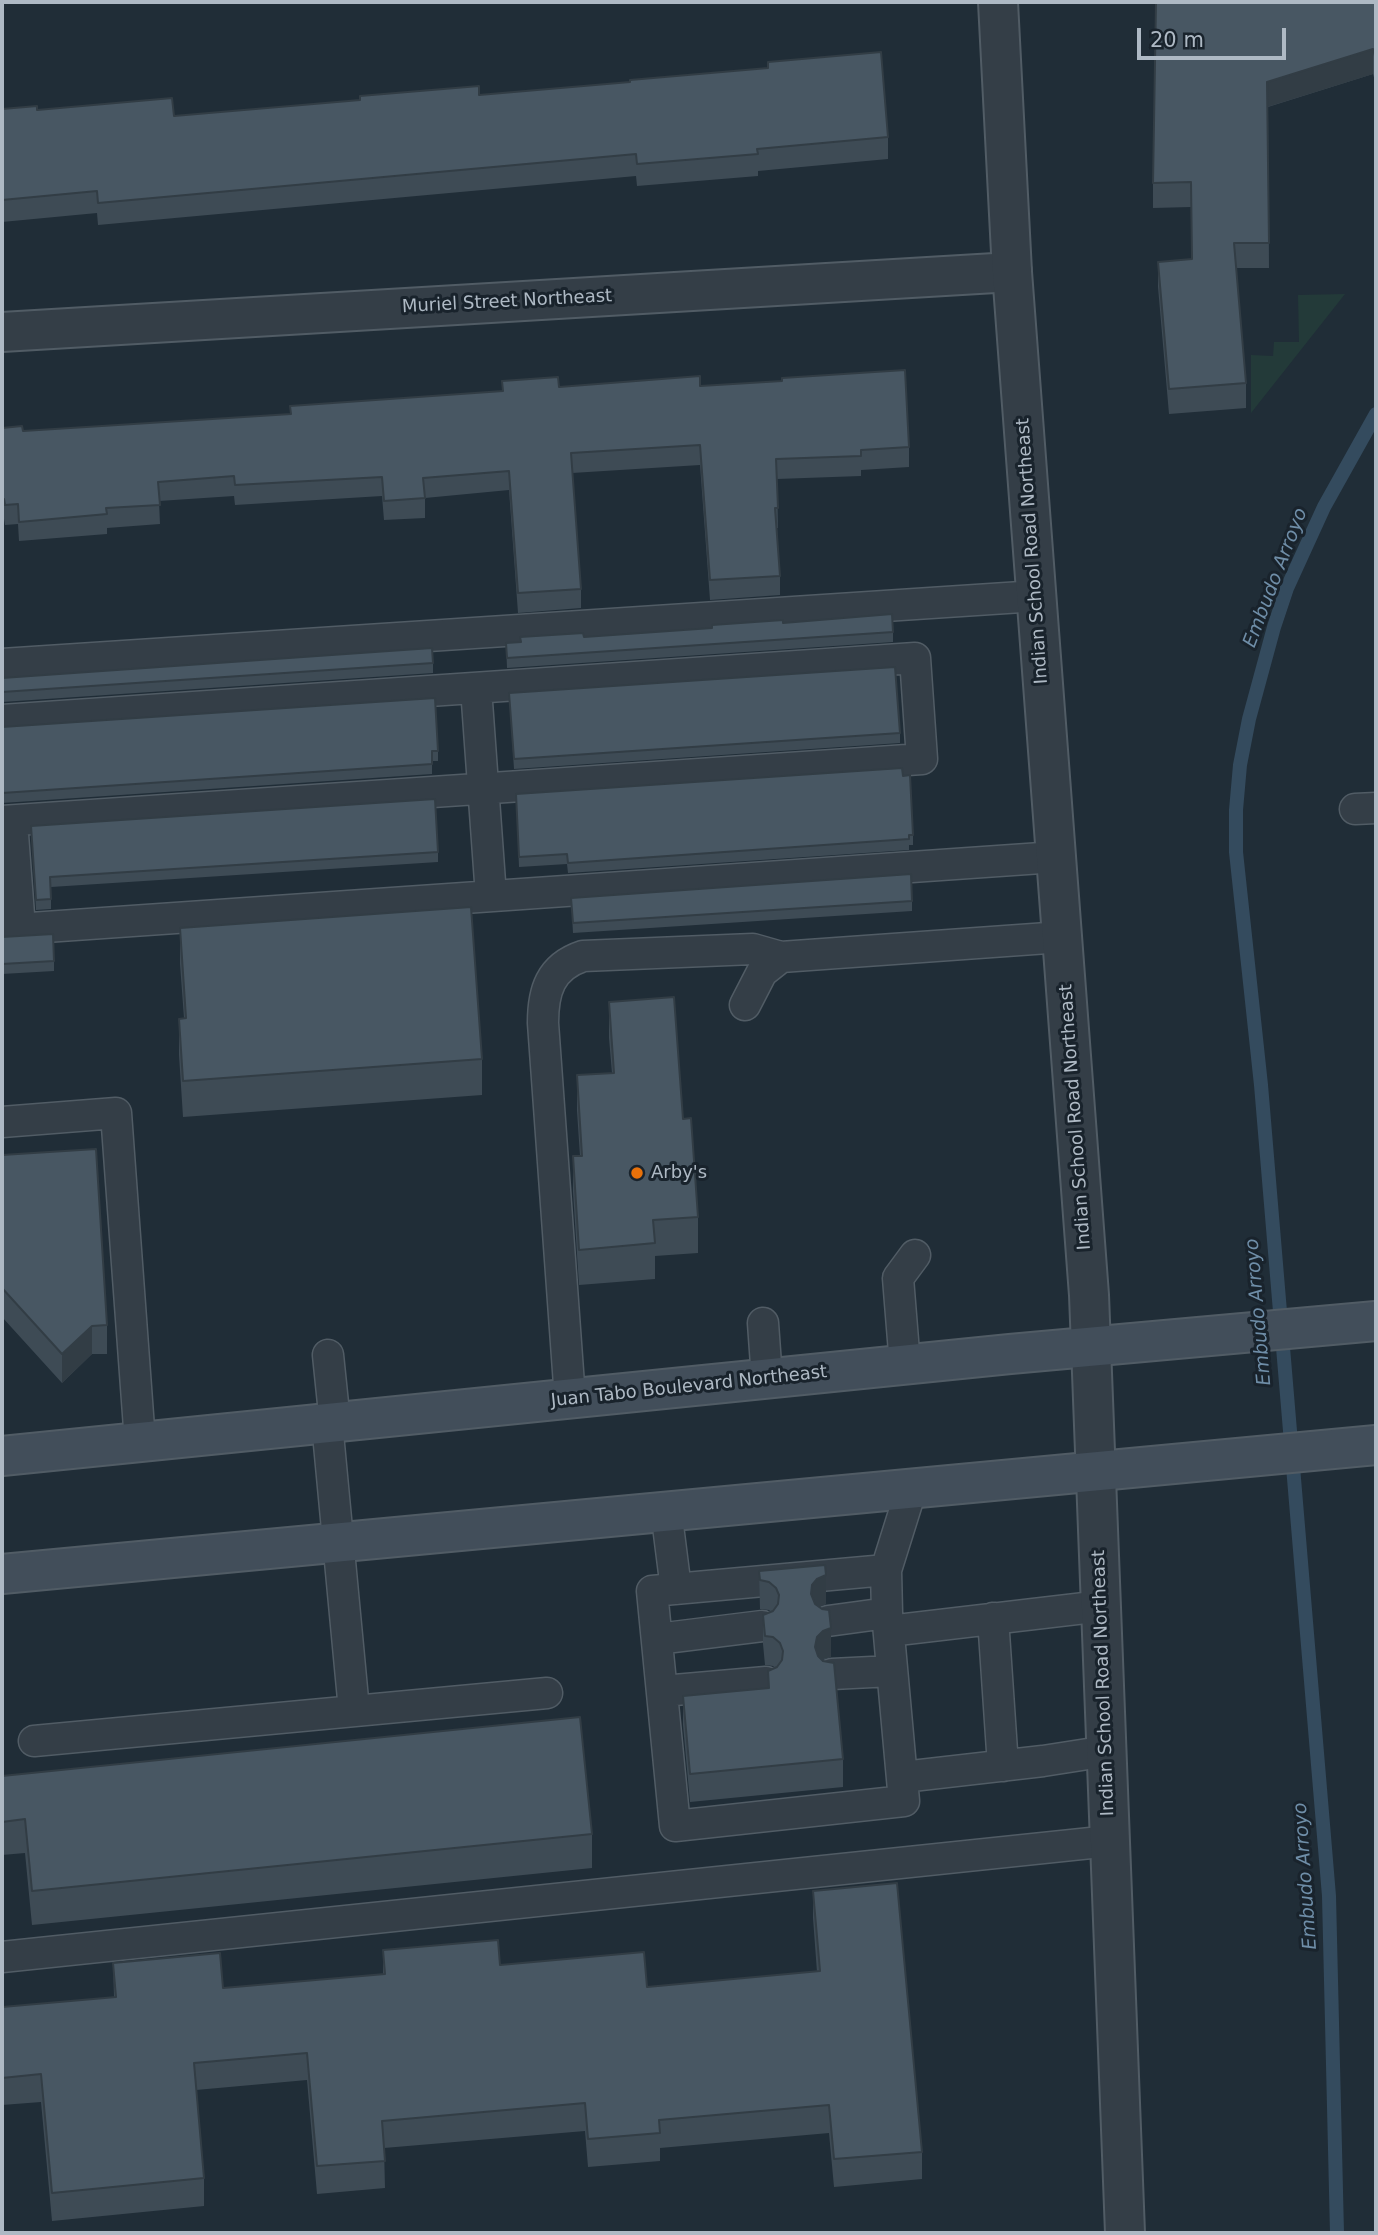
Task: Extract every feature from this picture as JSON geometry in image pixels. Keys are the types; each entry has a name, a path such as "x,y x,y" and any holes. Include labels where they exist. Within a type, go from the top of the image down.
{"main road":[{"name":"Juan Tabo Boulevard Northeast","path":"2,1456 905,1364 1376,1321"},
{"path":"2,1574 1376,1445"}],"street":[{"name":"Indian School Road Northeast","path":"998,2 1012,272 1092,1348 1125,2233"},
{"name":"Muriel Street Northeast","path":"2,332 1012,272"}],"lane":[{"path":"2,664 1037,596"},
{"path":"2,720 915,658 922,759 7,821 11,929 1056,857"},
{"path":"476,688 492,896"},
{"path":"570,1399 543,1023 543,998 561,968 583,956 753,949 780,957 1062,937"},
{"path":"745,1005 762,972 780,957"},
{"path":"2,1122 116,1113 140,1442"},
{"path":"905,1364 898,1278 915,1255"},
{"path":"763,1323 767,1379"},
{"path":"328,1355 339,1541 354,1710"},
{"path":"886,1570 652,1591 675,1826 904,1801 886,1570 912,1487"},
{"path":"666,1510 676,1589"},
{"path":"828,1621 993,1618 1102,1605"},
{"path":"993,1618 1003,1766"},
{"path":"657,1639 762,1626"},
{"path":"832,1674 892,1671"},
{"path":"663,1691 766,1682"},
{"path":"34,1741 547,1693"},
{"path":"903,1777 1107,1751"},
{"path":"2,1957 1110,1841"}],"green space":[{"path":"1345,294 1251,413 1251,355 1273,356 1274,342 1299,342 1298,295"}],"building":[{"path":"1156,2 1376,2 1376,60 1373,49 1267,82 1269,243 1234,243 1246,383 1169,389 1158,262 1192,259 1191,182 1153,183"},
{"path":"881,52 888,137 757,149 758,154 637,164 636,154 98,203 97,191 2,200 2,109 37,106 37,110 172,98 174,116 360,100 360,96 479,86 479,95 630,82 768,68 768,62"},
{"path":"905,370 909,447 861,450 861,456 776,459 778,508 775,508 780,576 710,580 700,445 571,453 581,589 518,593 509,471 423,478 425,498 384,501 382,477 235,485 234,476 158,482 160,505 106,508 107,514 19,522 18,504 5,505 4,499 2,500 2,428 22,426 23,431 291,414 290,406 503,391 502,381 558,377 559,387 700,376 700,386"},
{"path":"892,614 893,632 507,658 506,643 521,642 520,637 583,633 584,637 712,628 712,625 783,620 783,623"},
{"path":"432,648 433,663 2,692 2,678"},
{"path":"895,667 900,733 514,759 509,693"},
{"path":"435,698 438,751 432,751 432,764 2,793 2,727"},
{"path":"902,768 903,776 910,775 913,835 909,835 909,839 568,863 567,854 519,857 516,794"},
{"path":"435,799 438,852 50,877 51,899 36,900 31,826"},
{"path":"911,874 912,901 573,923 571,898"},
{"path":"471,907 482,1059 183,1081 179,1019 186,1018 180,928"},
{"path":"53,934 54,961 2,964 2,937"},
{"name":"Arby's","path":"674,997 683,1119 691,1118 698,1217 653,1220 655,1243 579,1250 573,1156 582,1156 577,1075 614,1073 609,1002"},
{"path":"96,1149 107,1325 92,1326 62,1354 2,1288 2,1155"},
{"path":"825,1565 826,1575 812,1585 811,1594 815,1604 829,1610 831,1628 817,1637 815,1647 823,1661 834,1663 843,1759 690,1774 683,1696 769,1688 768,1671 777,1667 782,1660 780,1643 773,1637 765,1636 763,1615 773,1611 778,1604 779,1595 769,1582 760,1580 759,1571"},
{"path":"580,1717 592,1834 32,1891 25,1819 2,1822 2,1776"},
{"path":"897,1883 922,2152 834,2159 829,2105 659,2120 660,2133 588,2139 585,2103 382,2121 385,2161 317,2166 307,2053 194,2063 204,2178 52,2193 41,2074 2,2078 2,2007 116,1997 113,1963 220,1953 223,1988 385,1974 383,1950 498,1940 500,1965 644,1952 647,1987 820,1971 813,1891"}],"waterway":[{"name":"Embudo Arroyo","path":"1337,2233 1329,1896 1261,1085 1236,852 1236,810 1240,765 1249,719 1287,588 1324,507 1376,414"}],"place":[{"name":"Arby's","path":"637,1173"}]}
